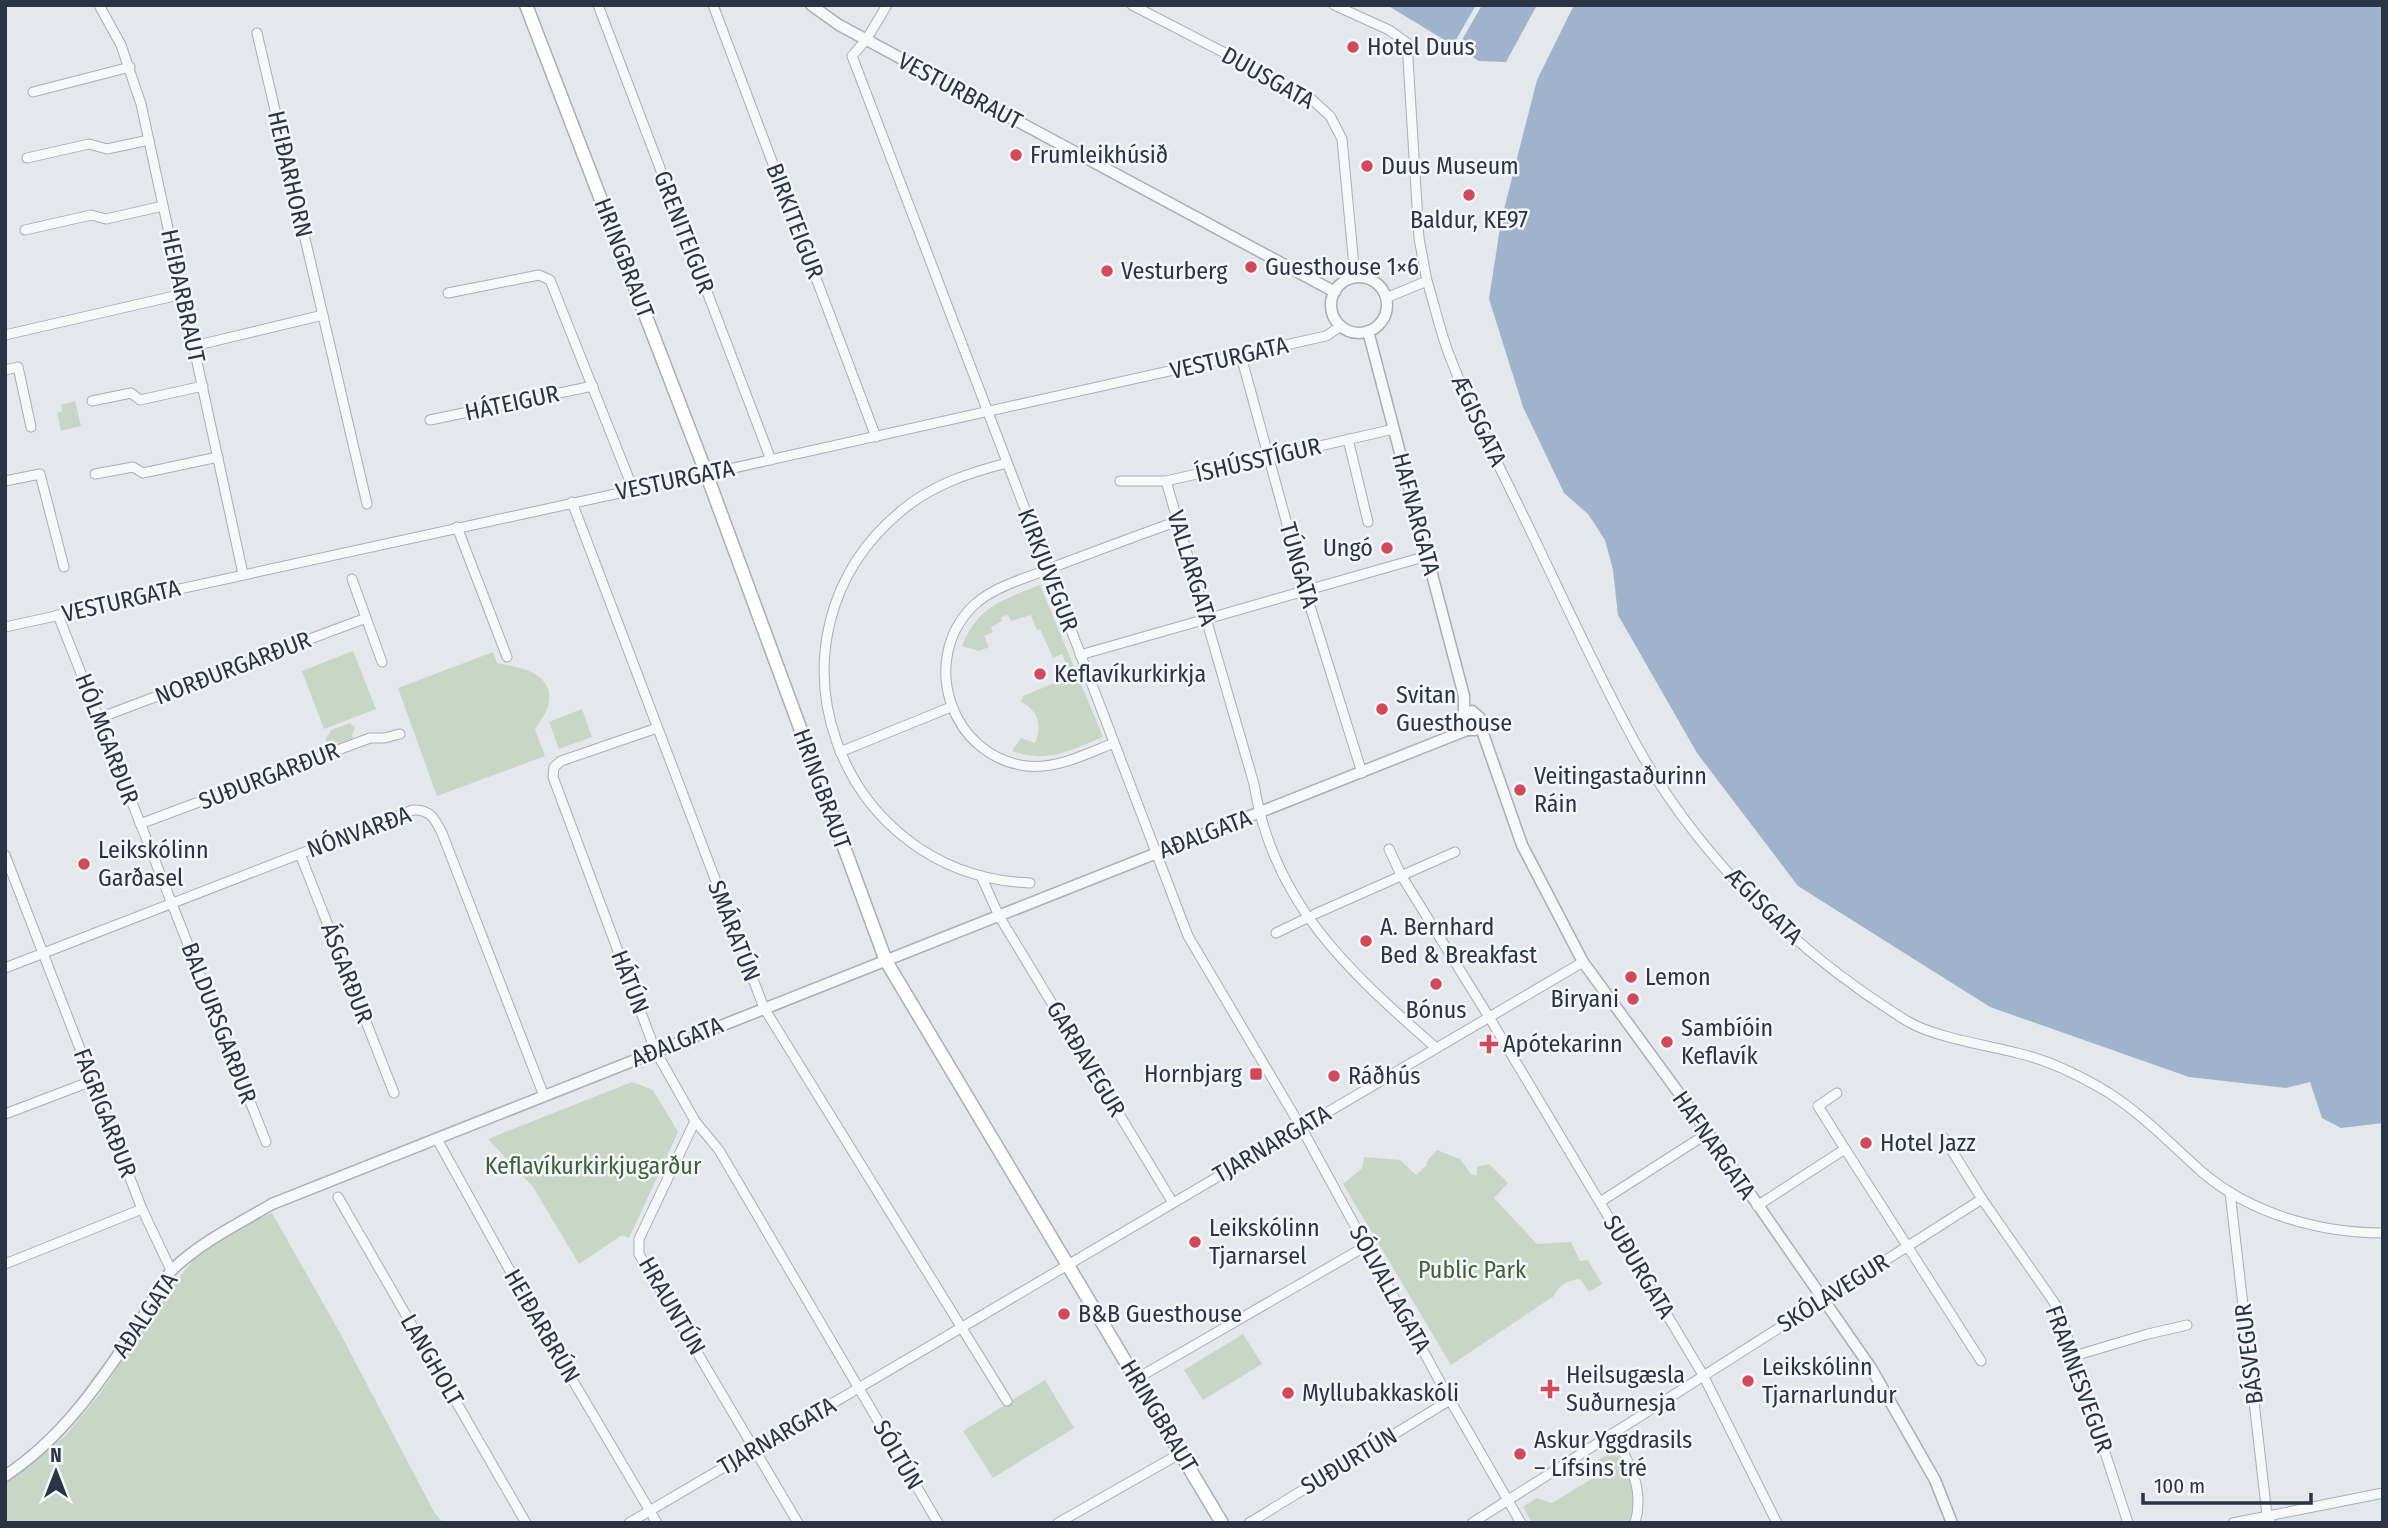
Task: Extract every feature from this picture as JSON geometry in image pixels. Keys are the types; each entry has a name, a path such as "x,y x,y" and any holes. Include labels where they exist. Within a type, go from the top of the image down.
{"main road":[{"name":"HRINGBRAUT","path":"526,5 706,474 886,961 1222,1523"}],"street":[{"name":"HEIÐARBRAUT","path":"99,5 130,67 149,139 243,573"},
{"name":"GRENITEIGUR","path":"598,5 771,460"},
{"name":"BIRKITEIGUR","path":"713,5 876,437"},
{"name":"VESTURBRAUT","path":"811,5 866,40 1335,292"},
{"path":"866,40 887,5"},
{"name":"DUUSGATA","path":"1132,5 1308,96 1330,116 1342,139 1355,277"},
{"name":"ÆGISGATA","path":"1334,5 1389,30 1407,43 1419,238 1427,281 1449,355 1594,662 1638,748 1686,820 1725,867 1779,926 1840,976 1911,1024 1980,1046 2020,1054 2074,1075 2110,1094 2230,1192 2287,1218 2346,1232 2383,1233"},
{"name":"HEIÐARHORN","path":"257,33 367,504"},
{"name":"KIRKJUVEGUR","path":"866,40 852,56 1188,936 1301,1127"},
{"path":"33,92 130,67"},
{"path":"27,158 89,144 107,149 149,139"},
{"name":"HEIÐARBRAUT","path":"25,230 91,215 106,219 163,206"},
{"name":"HÁTEIGUR","path":"448,293 536,276 547,277 553,284 633,489"},
{"path":"1355,277 1367,278 1377,283 1386,298 1387,310 1382,321 1368,331 1354,332 1341,326 1333,314 1335,292 1340,285 1355,277"},
{"path":"1386,298 1427,281"},
{"path":"5,335 183,294"},
{"path":"194,346 323,316"},
{"name":"VESTURGATA","path":"5,627 1241,356 1326,336 1341,326"},
{"name":"HAFNARGATA","path":"1368,331 1470,722 1492,760 1522,845 1583,962 1708,1133 1756,1206 1871,1368 1935,1480 1952,1523"},
{"name":"TÚNGATA","path":"1241,356 1305,590 1362,773"},
{"path":"5,370 18,367 31,427"},
{"name":"HEIÐARBRAUT","path":"92,401 131,393 140,400 202,386"},
{"name":"HÁTEIGUR","path":"430,420 593,386"},
{"name":"ÍSHÚSSTÍGUR","path":"1120,481 1166,481 1394,429"},
{"name":"HAFNARGATA","path":"1348,439 1368,522"},
{"path":"95,474 133,467 143,473 218,457"},
{"path":"1007,463 949,481 916,499 881,529 853,566 832,617 825,653 825,695 830,723 840,752 863,794 894,829 941,861 981,876 1031,883"},
{"path":"5,481 40,474 64,567"},
{"name":"VALLARGATA","path":"1166,481 1254,784 1259,813 1280,873 1339,956 1436,1048"},
{"name":"SMÁRATÚN","path":"572,502 764,1008 962,1327"},
{"path":"1114,743 1059,764 1036,766 1013,763 991,754 974,741 951,707 945,684 946,659 952,636 965,615 994,591 1178,521"},
{"path":"457,527 507,657"},
{"path":"1080,654 1427,556"},
{"path":"352,579 382,662"},
{"name":"HÓLMGARÐUR","path":"58,615 172,903"},
{"name":"NORÐURGARÐUR","path":"99,718 366,618"},
{"path":"840,752 951,707"},
{"name":"AÐALGATA","path":"5,1476 41,1449 82,1406 144,1316 171,1270 219,1235 272,1204 1281,802 1362,773 1444,740 1470,722"},
{"name":"HÁTÚN","path":"657,728 561,761 554,767 552,774 655,1050 695,1121 719,1150 859,1388"},
{"name":"SUÐURGARÐUR","path":"141,824 370,738 400,734"},
{"name":"NÓNVARÐA","path":"5,968 413,810 423,810 432,815 442,834 544,1096"},
{"path":"1389,849 1401,875 1489,1017"},
{"path":"1276,933 1455,852"},
{"name":"ÁSGARÐUR","path":"300,854 394,1093"},
{"name":"FAGRIGARÐUR","path":"5,855 142,1209 171,1270"},
{"name":"GARÐAVEGUR","path":"981,876 999,916 1173,1203"},
{"name":"BALDURSGARÐUR","path":"172,903 265,1143"},
{"name":"TJARNARGATA","path":"629,1523 1583,962"},
{"name":"SUÐURGATA","path":"1489,1017 1703,1375 1777,1523"},
{"path":"5,1114 92,1081"},
{"path":"1837,1093 1818,1107 1981,1361"},
{"name":"HRAUNTÚN","path":"695,1121 639,1239 639,1254 798,1523"},
{"name":"SÓLVALLAGATA","path":"1301,1127 1450,1400 1521,1523"},
{"path":"1600,1202 1708,1133"},
{"name":"FRAMNESVEGUR","path":"1944,1138 1982,1199 2058,1308 2128,1523"},
{"name":"HEIÐARBRÚN","path":"438,1139 540,1325 657,1523"},
{"path":"1756,1206 1845,1149"},
{"name":"BÁSVEGUR","path":"2230,1192 2269,1519"},
{"name":"LANGHOLT","path":"338,1197 526,1523"},
{"name":"SKÓLAVEGUR","path":"1472,1523 1982,1199"},
{"path":"5,1264 142,1209"},
{"path":"1136,1379 1366,1246"},
{"path":"2074,1356 2188,1325"},
{"path":"962,1327 1007,1402"},
{"name":"SÓLTÚN","path":"859,1388 938,1523"},
{"name":"SUÐURTÚN","path":"1249,1523 1450,1400"},
{"path":"1613,1433 1637,1485 1639,1503 1635,1523"},
{"path":"1058,1523 1181,1453"},
{"path":"2233,1523 2269,1519 2383,1493"}],"green space":[{"path":"75,401 81,426 61,431 57,413 62,411 61,405"},
{"path":"1040,585 1103,737 1069,751 1048,756 1025,755 1012,751 1021,738 1035,743 1039,731 1035,714 1021,702 1023,696 1071,676 1062,654 1053,658 1031,615 1011,621 1008,615 1001,617 1002,621 991,627 993,632 984,636 989,647 979,651 962,646 968,633 984,613 1003,600"},
{"path":"353,651 376,709 324,729 302,671"},
{"path":"493,652 497,663 535,674 547,686 548,706 535,730 545,756 437,796 398,688"},
{"path":"582,709 592,737 559,749 549,722"},
{"path":"350,723 355,728 353,738 329,748 326,739 331,730"},
{"name":"Keflavíkurkirkjugarður","path":"632,1082 653,1090 678,1132 629,1238 622,1235 579,1264 533,1187 488,1139"},
{"name":"Public Park","path":"1437,1150 1460,1159 1471,1174 1477,1176 1477,1167 1489,1164 1508,1183 1494,1198 1537,1244 1571,1242 1580,1261 1588,1260 1602,1284 1589,1292 1580,1279 1564,1284 1554,1296 1451,1365 1343,1184 1362,1168 1364,1157 1400,1160 1416,1175"},
{"path":"272,1213 340,1333 434,1512 443,1523 5,1523 5,1479 65,1436 99,1395 169,1290 195,1258 234,1229"},
{"path":"1243,1334 1262,1364 1203,1400 1184,1370"},
{"path":"1045,1380 1074,1428 993,1478 963,1431"},
{"path":"1609,1454 1618,1456 1629,1480 1634,1505 1631,1523 1532,1523 1523,1507 1537,1498 1552,1503 1598,1475 1598,1460"}],"water":[{"path":"1387,5 1537,5 1506,62 1479,61"},
{"path":"1574,5 2383,5 2383,1123 2341,1128 2322,1118 2310,1082 2286,1088 2189,1077 1990,1007 1798,886 1697,753 1618,615 1613,570 1605,540 1588,514 1564,493 1523,407 1489,299 1501,221 1537,80"}],"pier":[{"path":"1476,5 1482,5 1458,47 1453,45"}],"place":[{"name":"Hotel Duus","path":"1353,47"},
{"name":"Frumleikhúsið","path":"1016,155"},
{"name":"Duus Museum","path":"1367,166"},
{"name":"Baldur, KE97","path":"1469,195"},
{"name":"Guesthouse 1×6","path":"1251,267"},
{"name":"Vesturberg","path":"1107,271"},
{"name":"Ungó","path":"1387,548"},
{"name":"Keflavíkurkirkja","path":"1040,674"},
{"name":"Svitan Guesthouse","path":"1382,709"},
{"name":"Veitingastaðurinn Ráin","path":"1520,790"},
{"name":"Leikskólinn Garðasel","path":"84,864"},
{"name":"A. Bernhard Bed & Breakfast","path":"1366,941"},
{"name":"Lemon","path":"1631,977"},
{"name":"Bónus","path":"1436,984"},
{"name":"Biryani","path":"1633,999"},
{"name":"Sambíóin Keflavík","path":"1667,1042"},
{"name":"Apótekarinn","path":"1489,1044"},
{"name":"Hornbjarg","path":"1256,1074"},
{"name":"Ráðhús","path":"1334,1076"},
{"name":"Hotel Jazz","path":"1866,1143"},
{"name":"Leikskólinn Tjarnarsel","path":"1195,1242"},
{"name":"B&B Guesthouse","path":"1064,1314"},
{"name":"Leikskólinn Tjarnarlundur","path":"1748,1381"},
{"name":"Heilsugæsla Suðurnesja","path":"1550,1389"},
{"name":"Myllubakkaskóli","path":"1288,1393"},
{"name":"Askur Yggdrasils – Lífsins tré","path":"1520,1454"}]}
